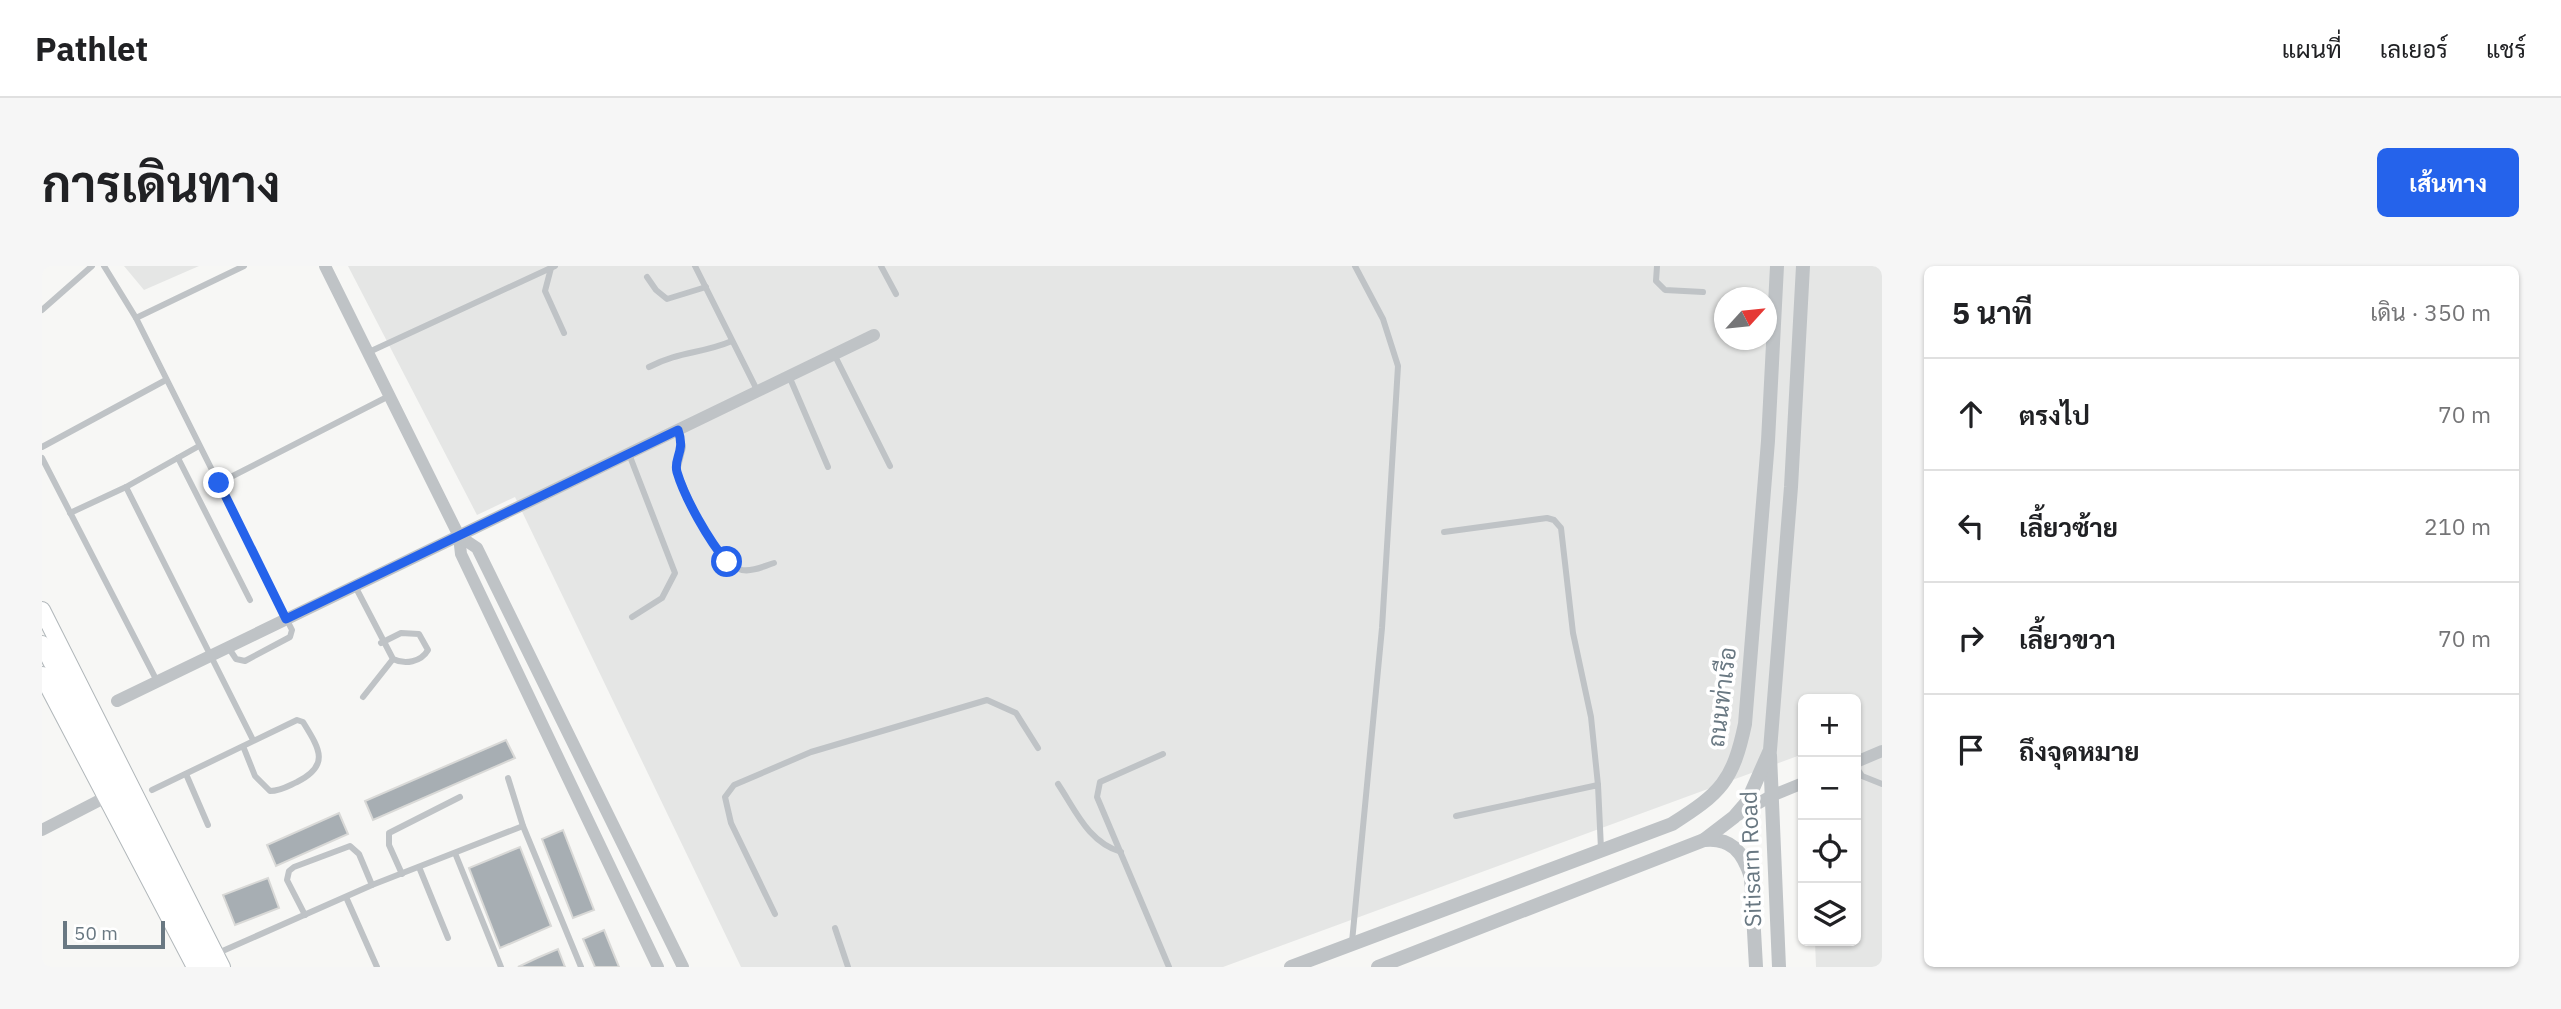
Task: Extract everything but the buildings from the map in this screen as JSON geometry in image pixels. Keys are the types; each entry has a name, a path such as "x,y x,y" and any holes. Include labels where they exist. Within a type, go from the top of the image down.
{"main road":[{"path":"42,610 217,962"},
{"path":"42,644 80,719 217,962"},
{"path":"42,675 104,798 195,967"}],"street":[{"path":"325,266 459,536 461,554 658,967"},
{"name":"ถนนท่าเรือ","path":"1291,967 1672,824 1709,800 1737,761 1745,724 1764,495 1777,266"},
{"path":"1734,817 1747,802 1770,750 1791,487 1803,266"},
{"path":"117,701 874,335"},
{"path":"459,536 477,548 683,967"},
{"name":"Sitisarn Road","path":"1770,750 1779,967"},
{"path":"1861,762 1882,751"},
{"path":"1378,967 1414,960 1704,840 1734,817 1771,796 1798,785"},
{"path":"42,830 104,798"},
{"name":"Sitisarn Road","path":"1704,840 1723,840 1737,849 1746,863 1751,877 1756,967"}],"lane":[{"path":"42,310 92,266"},
{"path":"104,266 136,318 164,381 219,483 292,630 290,637 246,661 236,659 228,647"},
{"path":"136,318 244,266"},
{"path":"695,266 758,391"},
{"path":"881,266 896,294"},
{"path":"1352,944 1382,628 1398,366 1383,319 1355,266"},
{"path":"1657,266 1656,281 1665,290 1703,292"},
{"path":"369,352 553,267"},
{"path":"553,267 545,291 564,334"},
{"path":"647,277 667,299 706,287"},
{"path":"649,367 672,355 706,351 732,341"},
{"path":"834,354 890,466"},
{"path":"789,376 828,467"},
{"path":"42,447 164,381"},
{"path":"219,483 390,396"},
{"path":"678,430 682,447 677,471 719,552 740,569 750,570 774,563"},
{"path":"70,513 126,487 199,446"},
{"path":"629,454 675,573 669,590 662,598 632,617"},
{"path":"42,458 157,681"},
{"path":"178,458 250,600"},
{"path":"126,487 253,740"},
{"path":"1444,531 1547,518 1554,520 1561,528 1573,633 1591,717 1601,849"},
{"path":"355,586 381,643 393,659 406,663 425,655 428,650 424,638 410,631 381,643"},
{"path":"363,697 393,659"},
{"path":"775,914 731,823 725,797 730,788 811,752 987,700 1016,713 1038,748"},
{"path":"152,790 253,740 297,720 303,722 320,752 319,763 307,777 285,788 270,791 255,776 243,746"},
{"path":"1163,754 1100,782 1097,797 1169,967"},
{"path":"186,774 208,825"},
{"path":"1861,776 1882,784"},
{"path":"508,778 523,825 581,967"},
{"path":"1058,784 1090,834 1100,843 1122,852"},
{"path":"1456,816 1598,785"},
{"path":"402,874 389,845 389,833 460,797"},
{"path":"217,962 305,915 523,825"},
{"path":"305,915 287,880 289,871 294,867 350,846 359,854 372,886"},
{"path":"455,853 502,967"},
{"path":"419,867 448,938"},
{"path":"346,897 377,967"},
{"path":"835,928 848,967"}],"shaded area":[{"path":"124,266 199,266 144,290"},
{"path":"348,266 1882,266 1882,967 1816,967 1815,946 1861,946 1861,694 1798,694 1798,756 1223,967 741,967 515,497 477,515"}],"route":[{"path":"219,483 286,619 678,430 682,447 676,464 677,471 703,525 727,562"}]}
